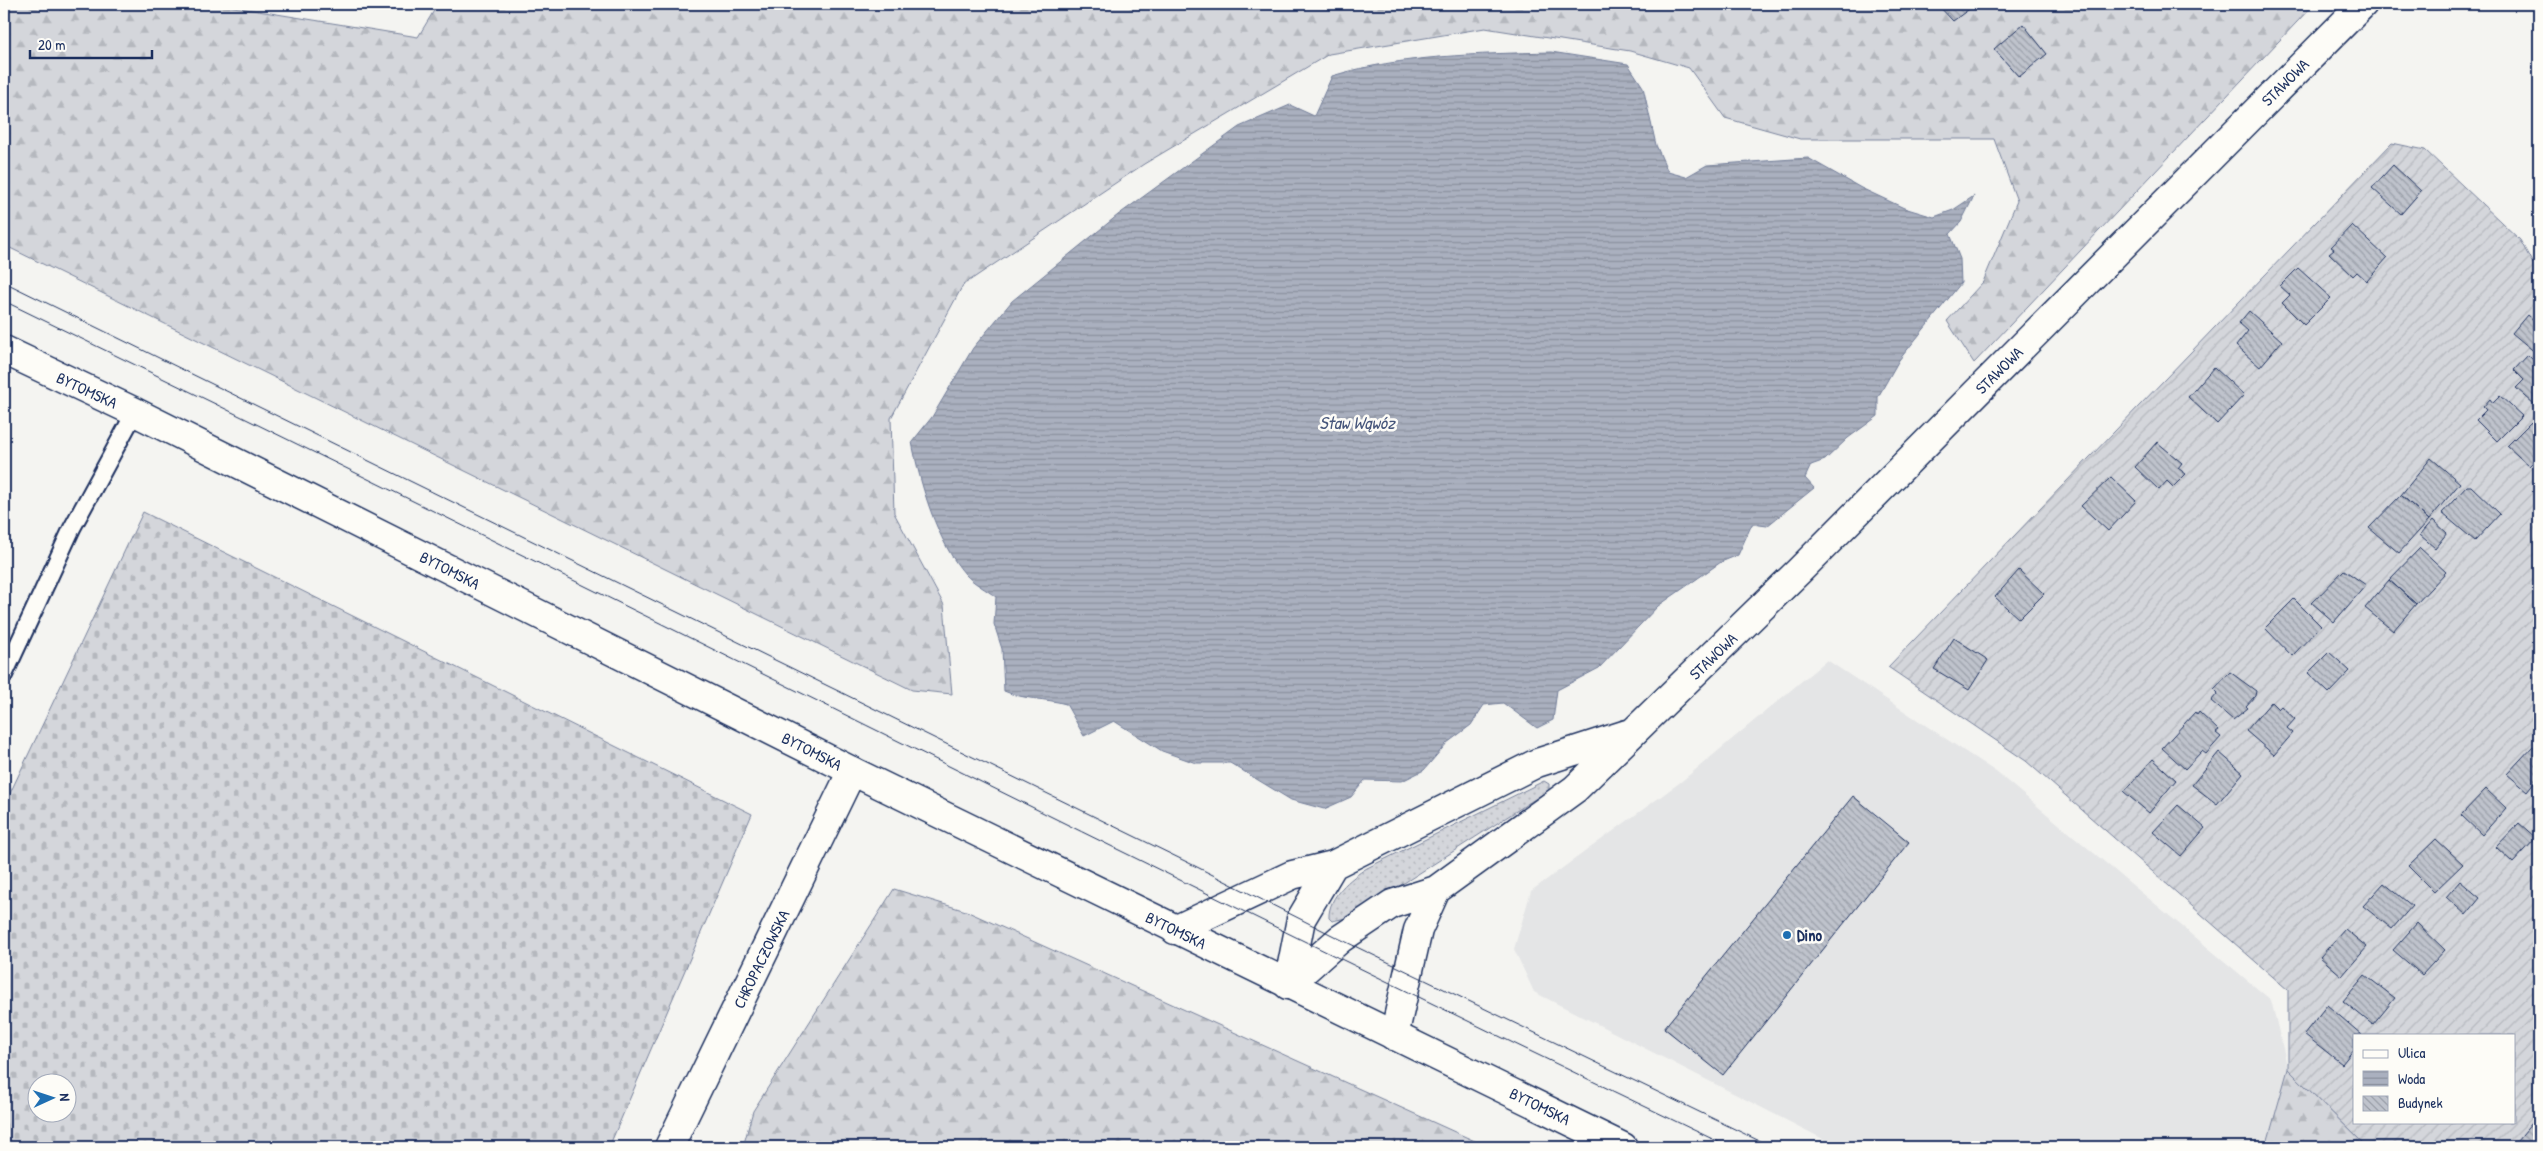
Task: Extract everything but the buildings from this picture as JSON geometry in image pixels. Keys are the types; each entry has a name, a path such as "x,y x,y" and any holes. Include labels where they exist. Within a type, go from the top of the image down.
{"street":[{"name":"STAWOWA","path":"1436,890 1575,789 1799,572 2363,4"},
{"name":"BYTOMSKA","path":"4,350 135,412 852,771 1288,985 1469,1070 1623,1147"},
{"path":"1175,930 1292,875 1333,864 1537,763 1633,732"},
{"name":"CHROPACZOWSKA","path":"670,1147 852,771"},
{"path":"1288,985 1301,919 1333,864"},
{"path":"1288,985 1340,939 1392,904 1436,890"},
{"path":"1394,1036 1418,930 1436,890"}],"lane":[{"path":"4,675 72,528 135,412"}],"shaded area":[{"path":"1827,660 1996,772 2271,1000 2288,1069 2266,1147 1839,1147 1534,992 1514,949 1531,891 1682,781"}],"green space":[{"path":"4,4 215,4 418,37 438,4 2314,4 1974,363 1947,321 1983,282 2017,201 1994,139 1800,139 1725,118 1689,68 1630,51 1485,28 1329,54 1144,164 963,285 891,418 894,513 944,605 952,694 912,690 4,245"},
{"path":"2392,143 2425,150 2520,240 2539,275 2539,1147 2367,1147 2288,1069 2288,990 2026,761 1888,667"},
{"path":"143,512 752,814 609,1147 63,1147 50,1141 47,1147 4,1147 4,806"},
{"path":"1544,781 1549,784 1549,790 1351,917 1332,921 1329,918 1332,902 1336,895 1348,882 1367,868"},
{"path":"894,889 966,911 1488,1147 743,1147 753,1111"},
{"path":"2288,1069 2367,1147 2266,1147"}],"water":[{"name":"Staw Wąwóz","path":"1551,52 1628,64 1643,87 1656,145 1668,172 1686,177 1707,165 1808,158 1861,188 1904,208 1934,217 1953,210 1974,196 1961,222 1950,234 1960,259 1961,283 1899,360 1878,397 1878,416 1848,438 1825,460 1811,465 1805,478 1814,488 1767,526 1752,524 1738,555 1721,562 1658,606 1599,668 1557,690 1553,720 1537,728 1503,703 1484,705 1471,725 1447,743 1424,770 1402,781 1365,780 1351,797 1324,809 1291,800 1230,763 1196,763 1162,751 1114,721 1084,736 1066,704 1019,696 1004,691 1002,649 994,624 996,597 965,574 946,546 925,494 912,442 932,417 973,348 1012,301 1118,215 1239,127 1290,105 1314,116 1332,76 1359,69 1413,60 1469,55"}],"tram line":[{"path":"4,282 1191,864 1340,939 1772,1147"},
{"path":"4,301 1297,938 1729,1147"}],"place":[{"name":"Dino","path":"1787,935"}]}
